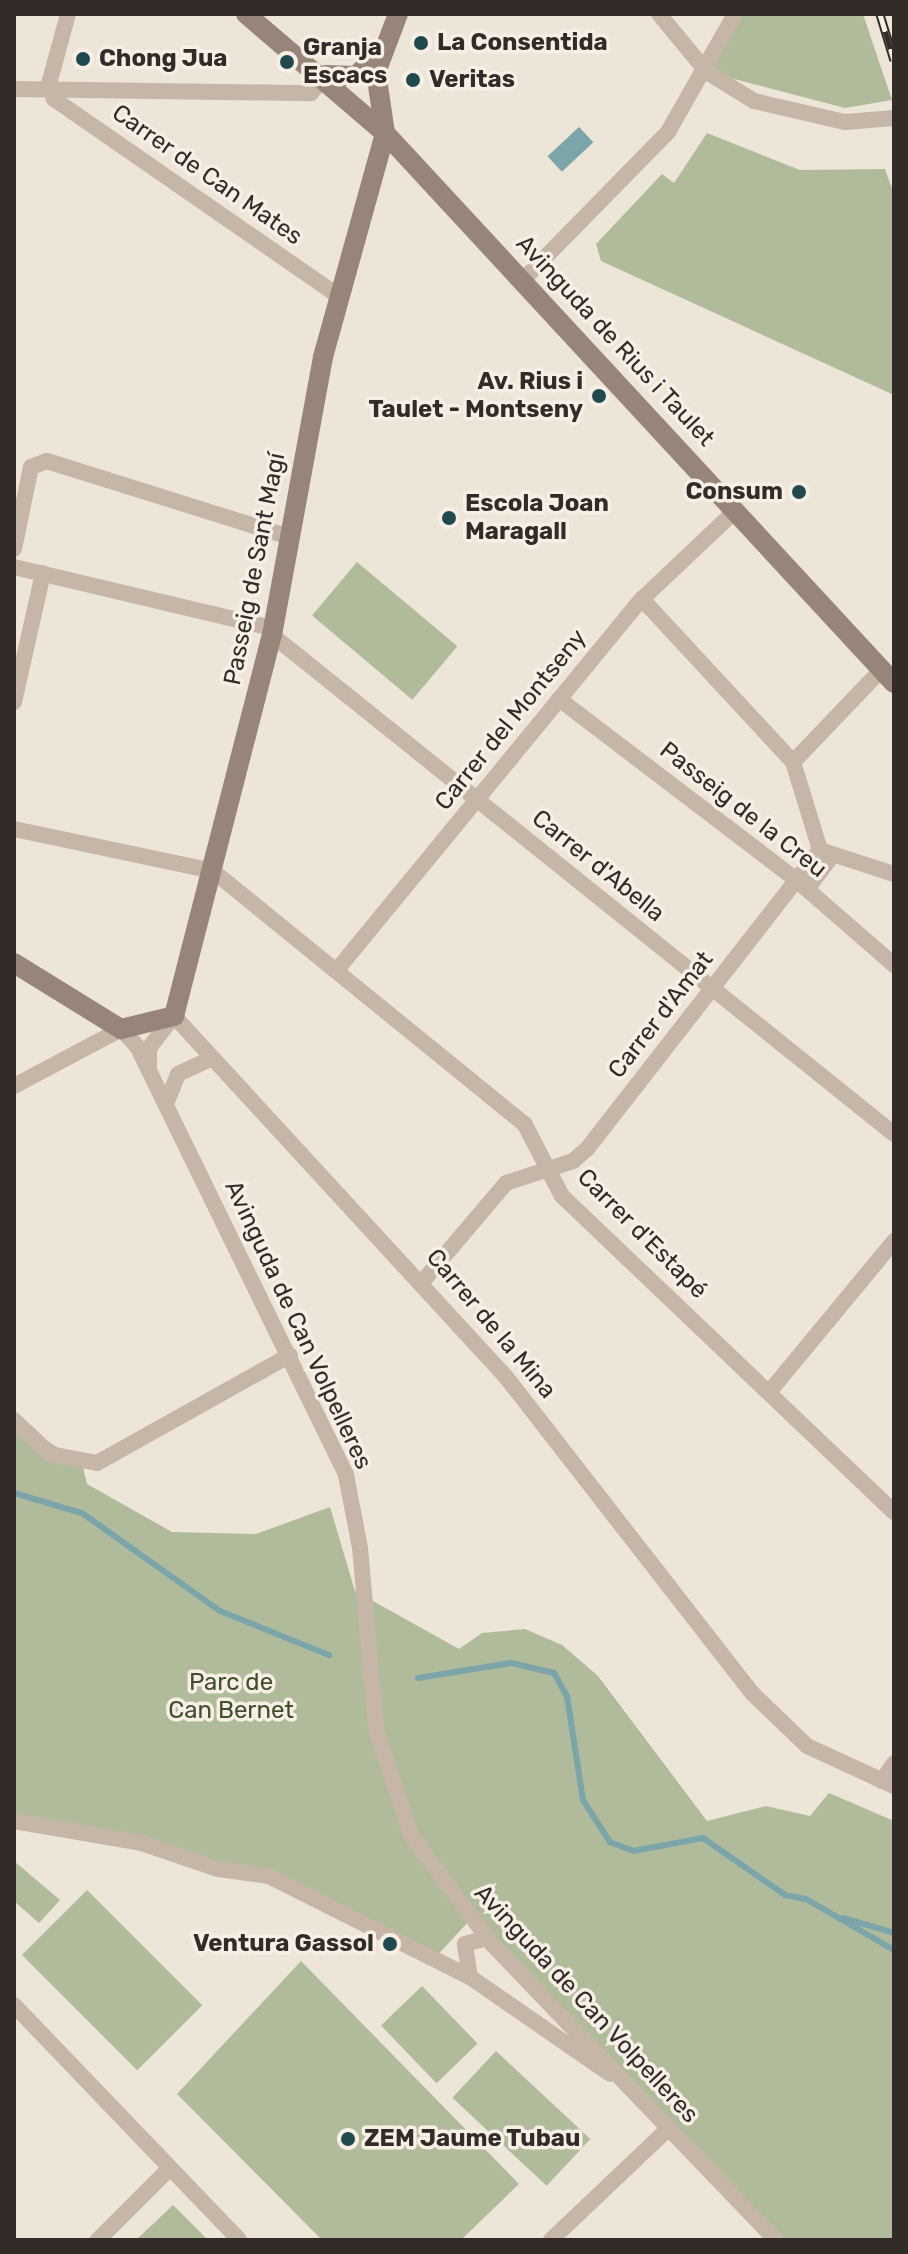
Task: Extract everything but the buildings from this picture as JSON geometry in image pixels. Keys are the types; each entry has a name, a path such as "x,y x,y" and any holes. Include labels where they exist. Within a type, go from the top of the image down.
{"street":[{"path":"51,90 68,14"},
{"name":"Avinguda de Rius i Taulet","path":"246,14 385,133 524,279 888,676"},
{"path":"385,133 375,94 381,51 398,14"},
{"path":"659,14 707,72 794,114 845,122 894,118"},
{"path":"524,279 642,165 707,72 735,14"},
{"path":"14,89 327,85 356,76 381,51"},
{"name":"Carrer de Can Mates","path":"51,90 339,296"},
{"name":"Passeig de Sant Magí","path":"174,1016 273,631 339,296 385,133"},
{"path":"14,549 31,467 47,461 290,537"},
{"name":"Carrer del Montseny","path":"336,971 642,599 736,510"},
{"path":"14,567 273,631"},
{"path":"14,702 43,573"},
{"path":"642,599 793,762 825,854 894,874"},
{"name":"Carrer d'Abella","path":"273,631 894,1134"},
{"path":"793,762 888,676"},
{"name":"Passeig de la Creu","path":"559,699 800,883 894,965"},
{"path":"14,829 213,871"},
{"name":"Carrer d'Amat","path":"423,1281 506,1183 524,1171 553,1168 587,1149 713,989 825,854"},
{"name":"Carrer d'Estapé","path":"213,871 525,1125 553,1168 562,1196 894,1512"},
{"path":"14,963 121,1029"},
{"path":"14,1086 121,1029 174,1016"},
{"path":"149,1067 149,1048 174,1016"},
{"name":"Carrer de la Mina","path":"174,1016 210,1059 423,1281 752,1693 807,1746 888,1784"},
{"name":"Avinguda de Can Volpelleres","path":"121,1029 149,1067 165,1106 290,1355 346,1475 368,1638 369,1677 387,1772 412,1837 487,1938 548,1996 776,2240"},
{"path":"165,1106 178,1074 210,1059"},
{"path":"770,1391 894,1241"},
{"path":"14,1420 50,1454 97,1463 290,1355"},
{"path":"888,1784 894,1763"},
{"path":"14,1821 141,1843 218,1869 269,1876 470,1977 524,2017 632,2088"},
{"path":"470,1977 463,1959 465,1944 487,1938"},
{"path":"422,1953 463,1959"},
{"path":"524,2017 542,2012 548,1996"},
{"path":"14,2005 168,2170 239,2240"},
{"path":"551,2240 669,2128"},
{"path":"98,2240 168,2170"}],"green space":[{"path":"735,14 863,14 892,100 845,108 707,72"},
{"path":"707,133 800,170 885,169 894,194 894,395 601,261 596,244 662,174 674,183"},
{"path":"357,562 457,646 412,700 312,616"},
{"name":"Parc de Can Bernet","path":"14,1420 82,1463 87,1484 172,1532 256,1534 330,1507 355,1591 459,1649 482,1633 525,1629 562,1645 598,1676 707,1821 766,1806 810,1816 829,1793 894,1821 894,2240 778,2240 470,1920 434,1959 269,1877 14,1822"},
{"path":"14,1861 60,1900 39,1923 14,1901"},
{"path":"87,1890 202,2005 137,2070 22,1955"},
{"name":"ZEM Jaume Tubau","path":"301,1961 519,2184 461,2240 322,2240 177,2094"},
{"path":"422,1986 478,2044 437,2083 381,2026"},
{"path":"496,2051 590,2139 547,2186 452,2098"},
{"path":"173,2205 207,2239 137,2239"}],"water":[{"path":"579,127 593,142 562,172 548,156"}],"waterway":[{"path":"14,1493 82,1513 220,1611 329,1655"},
{"path":"418,1678 511,1663 554,1673 567,1696 583,1800 610,1842 633,1851 703,1838 785,1895 806,1899 894,1950"},
{"path":"843,1918 894,1933"}],"railway":[{"path":"880,14 894,60"}],"place":[{"name":"La Consentida","path":"421,43"},
{"name":"Chong Jua","path":"83,59"},
{"name":"Granja Escacs","path":"287,62"},
{"name":"Veritas","path":"413,80"},
{"name":"Av. Rius i Taulet - Montseny","path":"599,396"},
{"name":"Consum","path":"799,492"},
{"name":"Escola Joan Maragall","path":"449,518"},
{"name":"Ventura Gassol","path":"390,1944"},
{"name":"ZEM Jaume Tubau","path":"348,2139"}]}
